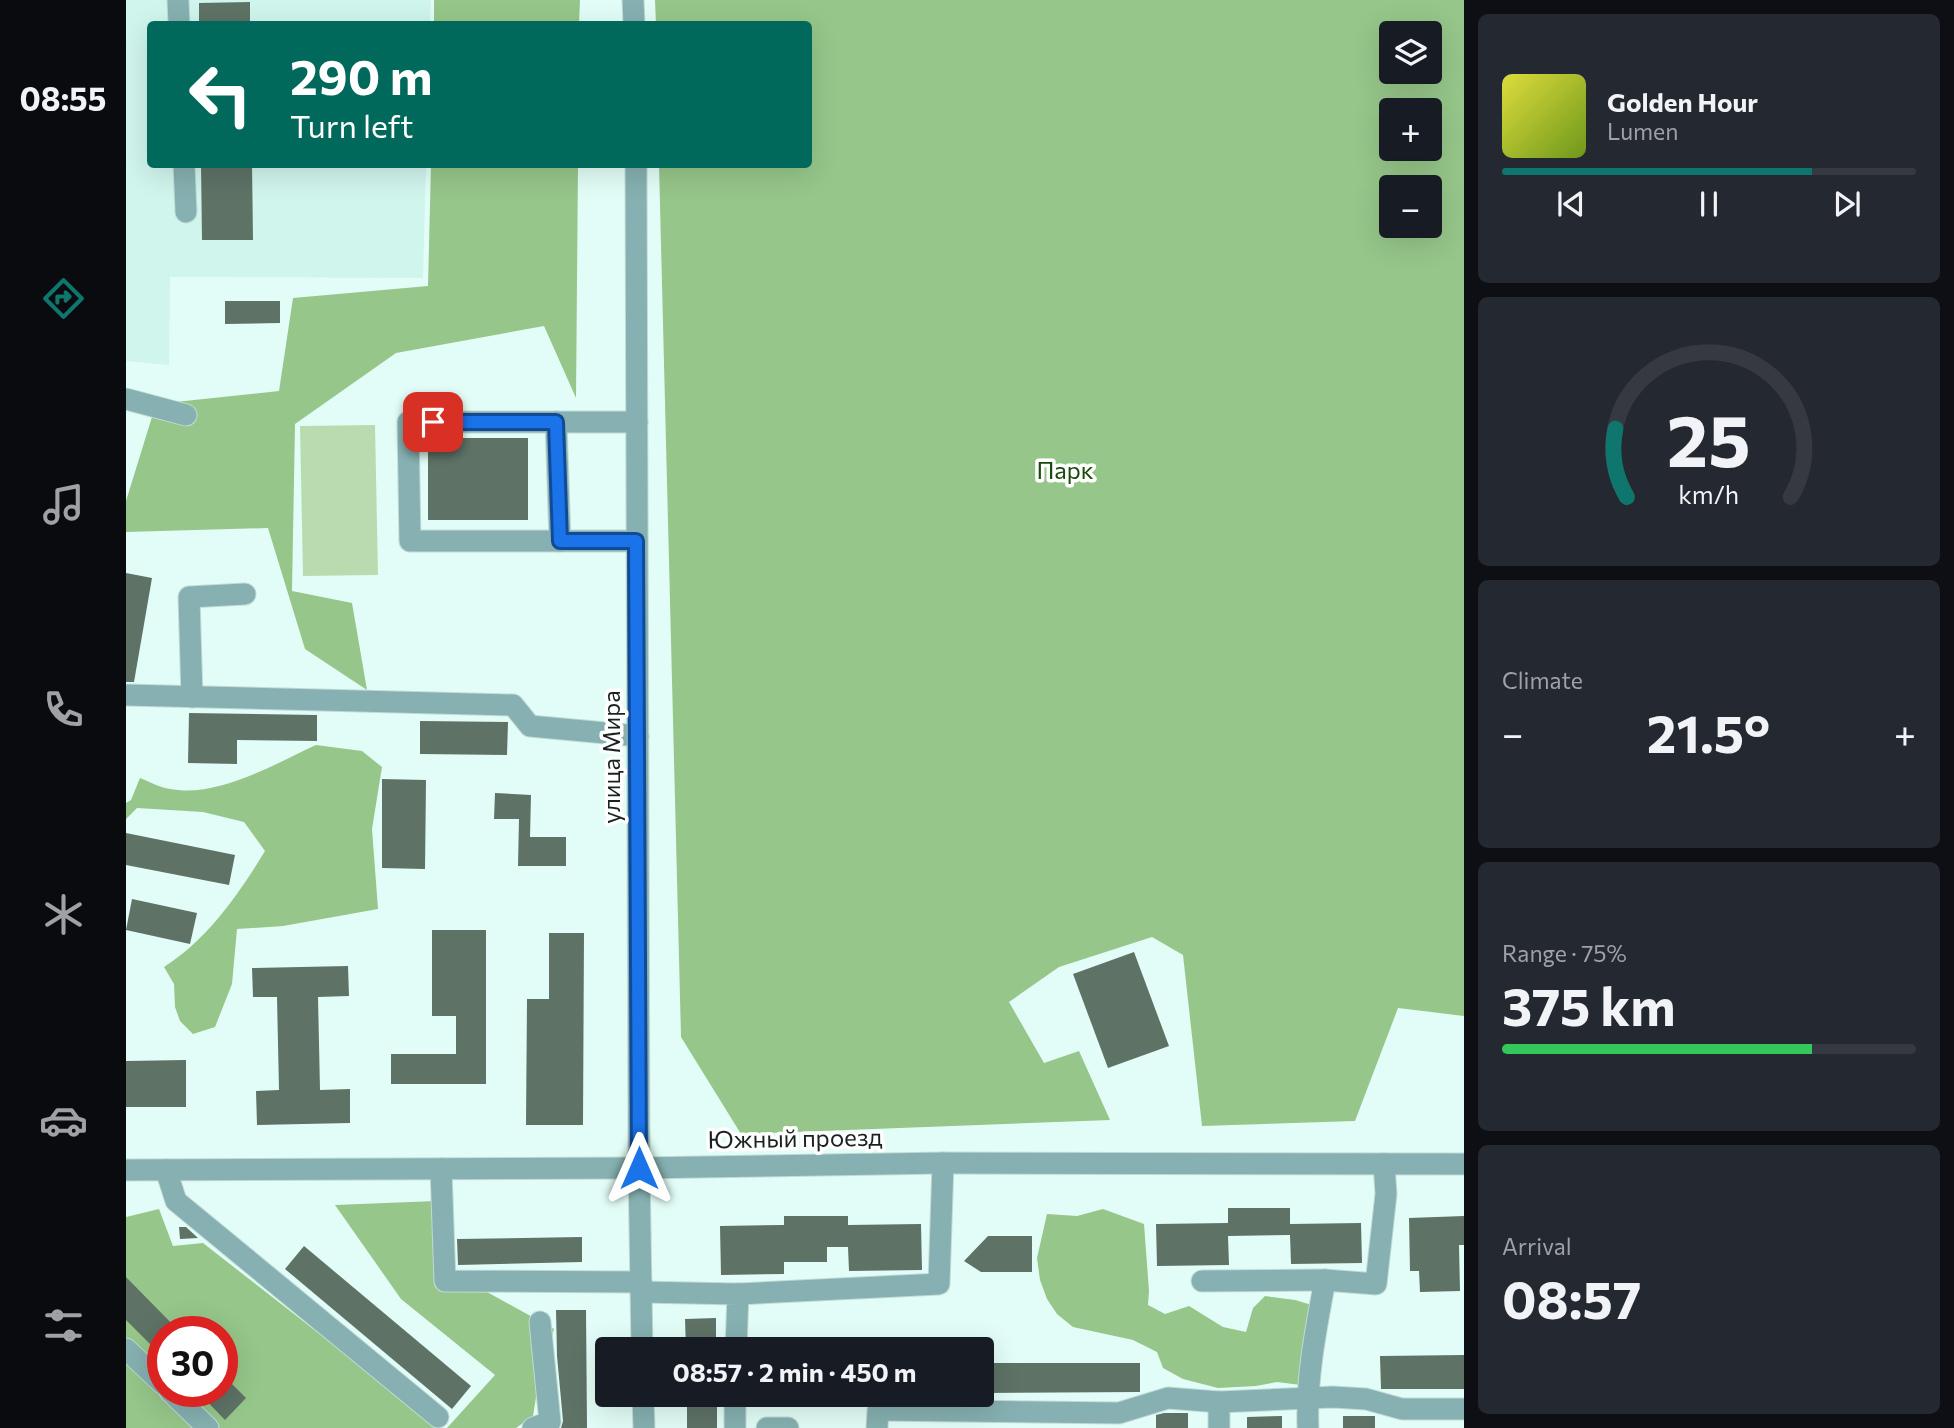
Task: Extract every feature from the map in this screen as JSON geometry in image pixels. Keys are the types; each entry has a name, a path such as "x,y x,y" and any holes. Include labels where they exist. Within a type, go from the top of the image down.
{"street":[{"path":"177,0 178,21"},
{"path":"633,0 634,21"},
{"path":"184,168 186,212"},
{"name":"улица Мира","path":"636,168 642,1337"},
{"path":"126,399 186,415"},
{"path":"636,541 411,541 408,422 637,422"},
{"path":"556,422 560,541"},
{"path":"192,697 189,597 245,594"},
{"path":"126,695 513,705 530,726 638,736"},
{"path":"441,1169 445,1281 641,1287 738,1294 939,1284 943,1163"},
{"name":"Южный проезд","path":"126,1170 639,1168 943,1163 1464,1164"},
{"path":"1202,1281 1325,1280 1376,1284 1385,1194 1384,1164"},
{"path":"166,1170 176,1201 438,1417"},
{"path":"1308,1428 1307,1398 1311,1362 1325,1280"},
{"path":"736,1337 738,1294"},
{"path":"533,1428 550,1422 540,1322"},
{"path":"126,1349 147,1369"},
{"path":"877,1428 878,1410 1119,1413 1168,1398 1219,1402 1307,1398 1366,1399 1402,1409 1464,1409"},
{"path":"1219,1402 1219,1428"},
{"path":"186,1407 208,1428"},
{"path":"643,1407 644,1428"},
{"path":"735,1428 736,1407"},
{"path":"767,1428 788,1428"}],"shaded area":[{"path":"126,0 431,0 430,21 147,21 147,168 426,168 423,278 170,277 169,365 126,361"}],"green space":[{"path":"434,0 580,0 579,21 434,21"},
{"name":"Парк","path":"655,0 1464,0 1464,1016 1398,1008 1355,1121 1202,1126 1183,955 1152,937 1059,967 1009,1002 1044,1063 1079,1051 1110,1120 741,1134 681,1037 659,168 812,168 812,21 656,21"},
{"path":"431,168 578,168 576,398 544,326 396,353 295,424 292,591 352,603 367,690 305,649 268,528 126,532 126,501 156,404 279,391 293,298 428,286"},
{"path":"375,425 378,575 303,576 300,426"},
{"path":"316,745 362,751 382,767 372,829 378,909 283,926 237,929 232,984 215,1027 193,1034 180,1021 175,1007 174,984 164,967 208,930 265,851 244,822 203,812 137,808 126,819 126,803 131,800 140,778 167,788 207,789 245,778"},
{"path":"436,1201 435,1287 478,1287 554,1329 533,1416 516,1428 447,1428 495,1375 401,1299 335,1205"},
{"path":"159,1209 173,1246 203,1243 440,1428 126,1428 126,1217"},
{"path":"1103,1209 1144,1224 1148,1305 1165,1314 1189,1306 1223,1327 1246,1332 1253,1308 1265,1296 1295,1300 1322,1308 1301,1385 1277,1382 1218,1388 1183,1379 1163,1368 1157,1352 1133,1340 1073,1327 1057,1314 1047,1299 1040,1280 1037,1258 1047,1214 1077,1216"}],"building":[{"path":"250,2 250,21 199,21 199,3"},
{"path":"201,168 252,168 253,240 202,240"},
{"path":"225,301 280,301 280,323 225,324"},
{"path":"428,438 528,438 528,520 428,520"},
{"path":"126,573 152,578 134,682 126,682"},
{"path":"189,713 317,715 317,741 237,740 237,764 188,763"},
{"path":"420,721 508,722 507,755 420,754"},
{"path":"382,779 426,780 425,869 382,868"},
{"path":"495,793 531,795 530,837 566,837 566,866 518,866 519,819 494,819"},
{"path":"126,833 235,855 229,885 126,865"},
{"path":"132,899 197,913 190,944 126,930"},
{"path":"432,930 486,930 486,1084 391,1084 391,1054 456,1054 456,1016 432,1016"},
{"path":"549,933 584,933 583,1125 526,1125 527,999 549,999"},
{"path":"1134,952 1169,1046 1108,1068 1073,974"},
{"path":"348,966 349,996 318,997 320,1090 350,1089 350,1123 257,1125 256,1091 279,1090 277,997 253,997 252,968"},
{"path":"186,1060 186,1107 126,1107 126,1061"},
{"path":"1228,1208 1290,1208 1290,1224 1361,1223 1362,1263 1291,1264 1290,1235 1228,1236 1229,1265 1157,1266 1156,1224 1228,1223"},
{"path":"784,1216 848,1216 848,1225 921,1224 922,1270 849,1271 848,1247 827,1247 827,1262 784,1262 784,1274 721,1275 720,1226 784,1225"},
{"path":"1464,1216 1464,1245 1459,1245 1460,1291 1420,1292 1419,1271 1410,1271 1409,1218"},
{"path":"179,1227 186,1227 198,1238 180,1239"},
{"path":"988,1236 1032,1236 1032,1272 981,1272 964,1261"},
{"path":"582,1237 582,1262 458,1265 457,1239"},
{"path":"304,1246 471,1386 452,1409 285,1269"},
{"path":"126,1277 164,1316 147,1316 147,1341 126,1320"},
{"path":"556,1310 586,1310 587,1428 561,1428 563,1421"},
{"path":"716,1318 716,1337 686,1337 685,1319"},
{"path":"1464,1355 1464,1389 1381,1389 1380,1356"},
{"path":"994,1363 1140,1363 1140,1392 994,1393"},
{"path":"238,1390 246,1398 238,1406"},
{"path":"212,1407 237,1407 225,1420"},
{"path":"687,1407 717,1407 717,1428 687,1428"},
{"path":"1188,1413 1188,1428 1156,1428 1156,1415"},
{"path":"1282,1416 1282,1428 1247,1428 1247,1417"},
{"path":"1343,1416 1375,1416 1375,1428 1343,1428"}],"route":[{"path":"433,422 556,422 560,541 636,541 639,1168"}]}
